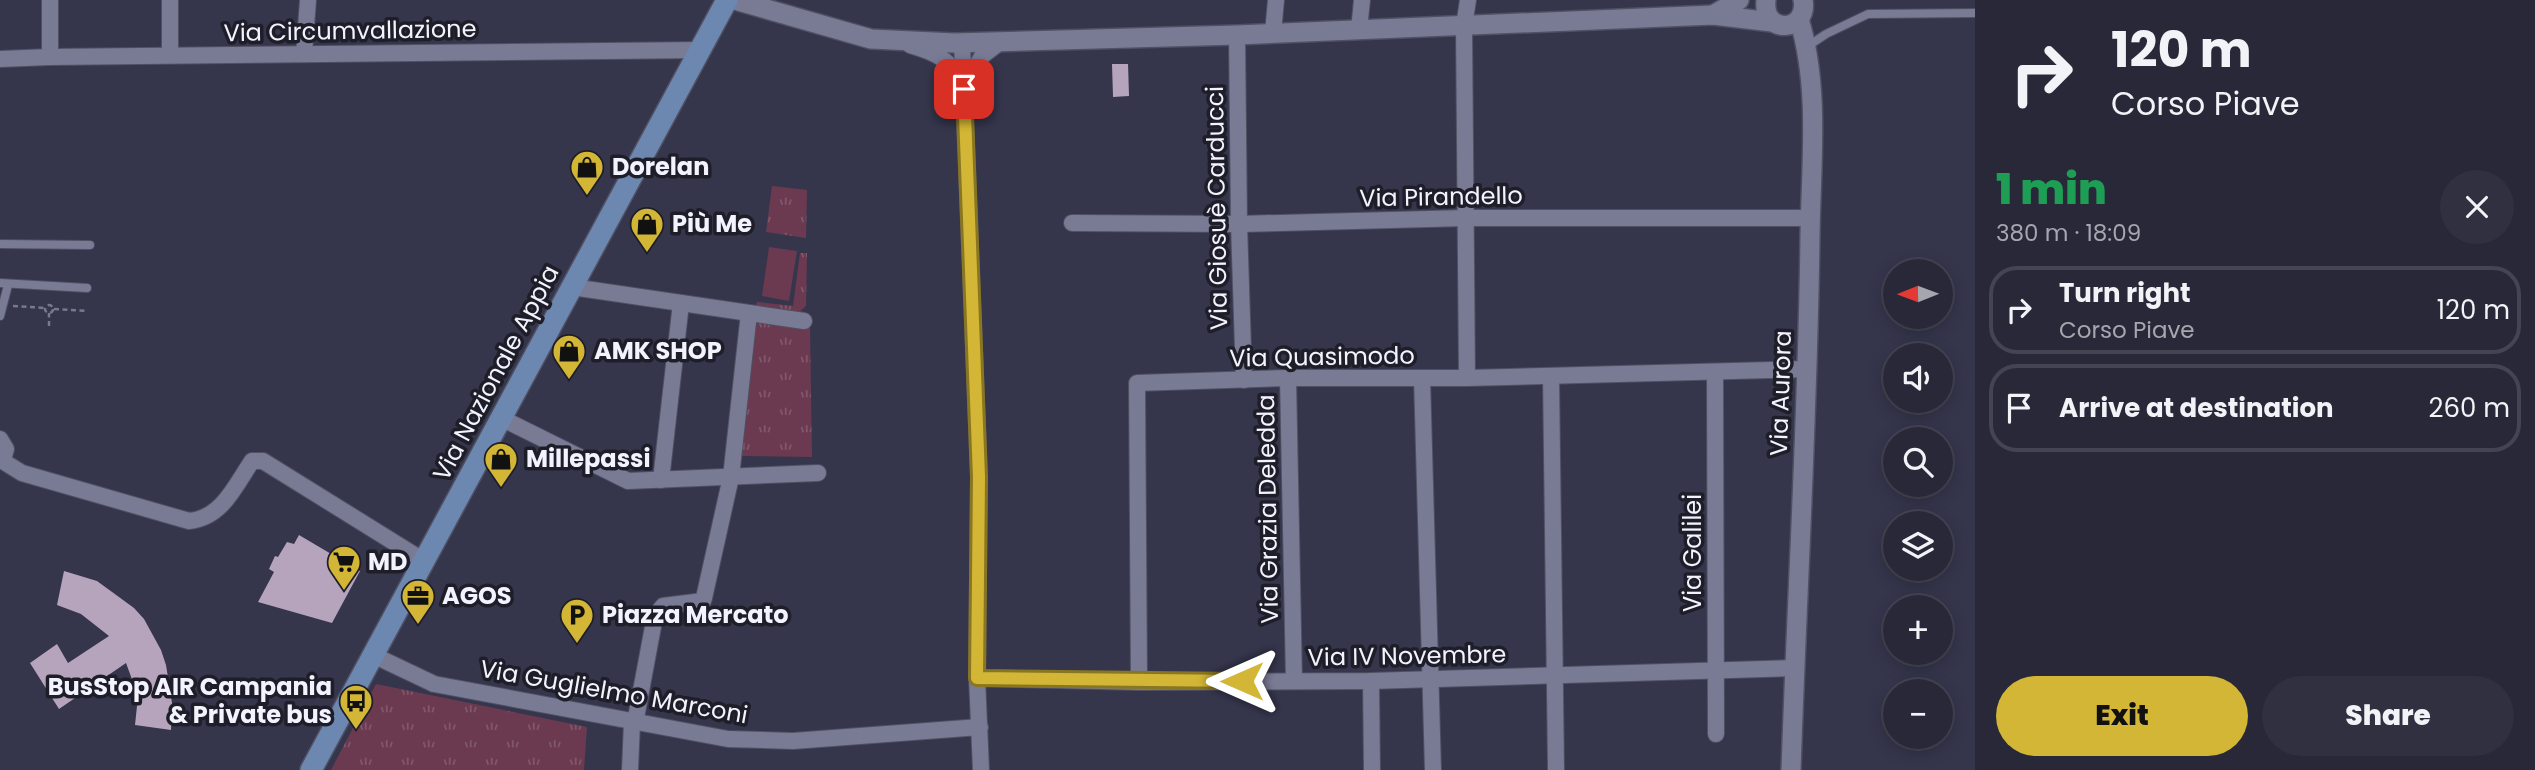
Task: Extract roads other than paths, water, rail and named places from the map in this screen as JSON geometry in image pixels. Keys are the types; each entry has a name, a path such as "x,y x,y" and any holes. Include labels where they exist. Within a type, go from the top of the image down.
{"main road":[{"name":"Via Nazionale Appia","path":"311,770 727,0"}],"street":[{"path":"50,0 50,57"},
{"path":"170,0 170,55"},
{"path":"304,54 308,0"},
{"path":"735,0 871,39 962,43 1237,35 1713,15 1772,22 1783,26 1795,23 1801,10"},
{"path":"1273,33 1276,0"},
{"path":"1359,30 1362,0"},
{"path":"1467,378 1464,26 1468,0"},
{"path":"1713,15 1739,0"},
{"path":"1765,0 1767,16 1772,22"},
{"name":"Via Aurora","path":"1791,770 1807,369 1812,102 1808,46 1801,10"},
{"name":"Via Giosuè Carducci","path":"1237,35 1244,380"},
{"path":"891,40 942,57 953,67 964,89"},
{"path":"962,43 979,477 977,678 981,770"},
{"path":"964,89 982,57 999,43"},
{"name":"Via Circumvallazione","path":"0,59 700,50"},
{"name":"Via Pirandello","path":"1072,223 1239,224 1466,218 1810,218"},
{"path":"572,287 804,321"},
{"path":"661,480 681,303"},
{"path":"630,770 634,722 655,616 663,606 703,601 732,477 750,313"},
{"name":"Via Quasimodo","path":"1139,682 1137,383 1807,369"},
{"name":"Via Galilei","path":"1715,372 1716,734"},
{"path":"1550,376 1556,770"},
{"path":"1422,378 1433,770"},
{"name":"Via Grazia Deledda","path":"1288,379 1294,681"},
{"path":"501,418 628,481 818,473"},
{"path":"0,439 6,449 1,460 22,473 189,521 208,517 219,510 252,461 263,461 424,561"},
{"name":"Via Guglielmo Marconi","path":"373,655 434,684 728,739 793,741 980,727"},
{"name":"Via IV Novembre","path":"977,678 1139,682 1371,681 1795,668"},
{"path":"1371,681 1372,770"}],"lane":[{"path":"1808,46 1826,34 1868,14 1975,12"},
{"path":"0,244 90,245"},
{"path":"0,316 4,284 87,288"}],"place":[{"name":"Dorelan","path":"587,197"},
{"name":"Più Me","path":"647,254"},
{"name":"AMK SHOP","path":"569,381"},
{"name":"Millepassi","path":"501,489"},
{"name":"MD","path":"344,592"},
{"name":"AGOS","path":"418,626"},
{"name":"Piazza Mercato","path":"577,645"},
{"name":"BusStop AIR Campania & Private bus","path":"356,731"}]}
